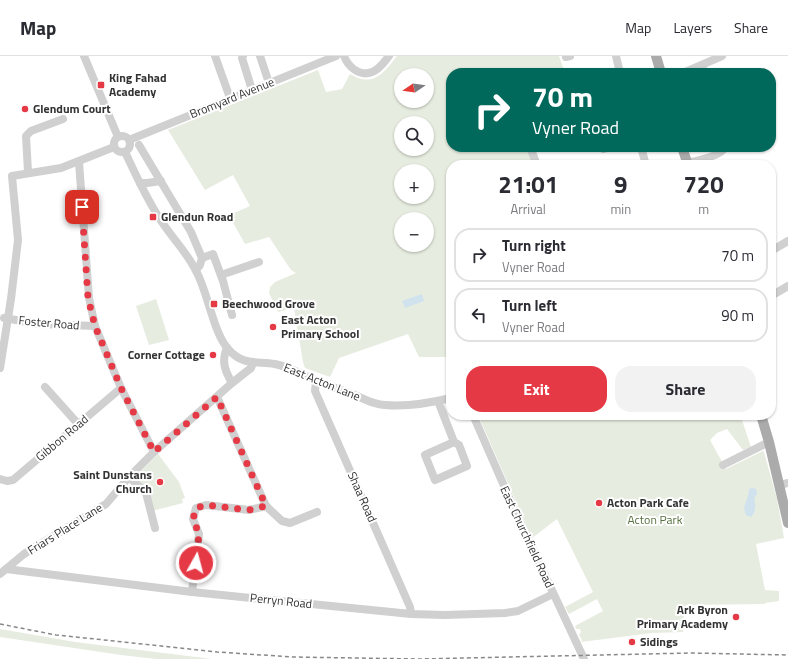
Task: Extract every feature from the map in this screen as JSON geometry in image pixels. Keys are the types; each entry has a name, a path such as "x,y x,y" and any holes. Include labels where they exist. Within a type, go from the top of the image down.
{"main road":[{"path":"656,56 660,68"},
{"path":"762,420 784,484 788,523"}],"street":[{"path":"84,56 118,137"},
{"path":"215,56 230,98"},
{"path":"243,56 242,58 252,90"},
{"path":"260,56 269,83"},
{"name":"Bromyard Avenue","path":"129,140 336,56"},
{"path":"344,56 352,68 360,72 367,73 378,69 389,56"},
{"path":"616,56 619,68"},
{"path":"704,68 722,56"},
{"path":"28,172 26,136 31,131 63,119"},
{"path":"114,147 120,152 125,152 128,151 130,146 129,140 123,136 118,137"},
{"path":"114,147 114,143 118,137"},
{"path":"139,145 188,228 202,258 200,265 196,270"},
{"path":"0,368 5,318 11,299 18,240 12,176 28,172 61,168 114,147"},
{"name":"East Acton Lane","path":"125,152 159,218 182,248 196,270 205,291 219,334 227,348 242,360 253,363 275,364 287,367 316,381 380,405 403,405 446,399"},
{"path":"699,160 720,152"},
{"path":"79,162 88,298 95,326 121,388 154,452"},
{"path":"140,183 161,181"},
{"path":"776,248 788,241"},
{"path":"202,258 213,254 221,275 232,315"},
{"path":"221,275 259,262"},
{"path":"776,293 788,286"},
{"name":"Foster Road","path":"5,318 40,324 95,326"},
{"path":"227,348 223,362 227,374 232,382"},
{"name":"Friars Place Lane","path":"3,571 24,554 106,504 154,452 232,382 250,368 253,363"},
{"name":"Shaa Road","path":"316,381 315,391 410,607 411,614"},
{"path":"45,387 78,425"},
{"name":"Gibbon Road","path":"0,479 7,481 13,480 121,388"},
{"path":"217,397 266,506 282,521 290,523 317,512"},
{"path":"438,401 454,442 459,445 467,466 435,480 425,455 454,442"},
{"name":"East Churchfield Road","path":"475,420 553,594 584,659"},
{"path":"723,465 769,442"},
{"path":"130,477 146,493 155,528"},
{"path":"192,592 199,534 193,519 196,508 206,505 249,510 266,506"},
{"name":"Perryn Road","path":"3,571 411,614 445,615 505,613 518,611 553,594"}],"green space":[{"path":"397,56 559,56 563,68 446,68 446,152 529,152 532,160 446,160 446,357 419,357 408,334 339,358 330,377 305,368 294,308 278,312 269,293 270,287 275,282 296,273 291,270 269,237 245,244 232,221 235,220 232,214 250,206 233,175 205,190 168,130 318,70 326,92 342,89 350,74 358,78 372,79 382,73"},
{"path":"156,299 169,340 149,345 136,306"},
{"name":"Acton Park","path":"480,420 742,420 751,447 743,450 727,429 717,433 710,440 726,469 763,451 764,452 777,499 784,538 756,544 765,590 779,591 779,601 765,604 686,605 684,611 683,632 652,633 581,642 582,640 579,635 581,632 580,629 576,629 575,626 603,611 597,599 569,614 565,607 593,592 557,519 532,538"},
{"path":"158,454 179,482 185,498 182,499 183,503 152,511 133,479"},
{"path":"0,629 75,642 212,659 156,659 121,655 0,637"}],"water":[{"path":"422,294 424,301 405,308 402,301"},
{"path":"749,489 756,489 757,494 754,498 755,511 751,517 746,515 744,508"}],"railway":[{"path":"0,624 56,635 217,652 293,657 419,659 691,653 788,655"}],"place":[{"name":"King Fahad Academy","path":"101,85"},
{"name":"Glendum Court","path":"25,109"},
{"name":"Glendun Road","path":"153,217"},
{"name":"Beechwood Grove","path":"214,304"},
{"name":"East Acton Primary School","path":"273,327"},
{"name":"Corner Cottage","path":"213,355"},
{"name":"Saint Dunstans Church","path":"160,482"},
{"name":"Acton Park Cafe","path":"599,503"},
{"name":"Ark Byron Primary Academy","path":"736,617"},
{"name":"Sidings","path":"632,642"}],"route":[{"path":"82,207 88,298 95,326 121,388 154,452 217,397 266,506 249,510 206,505 196,508 193,519 199,534 196,563"}]}
